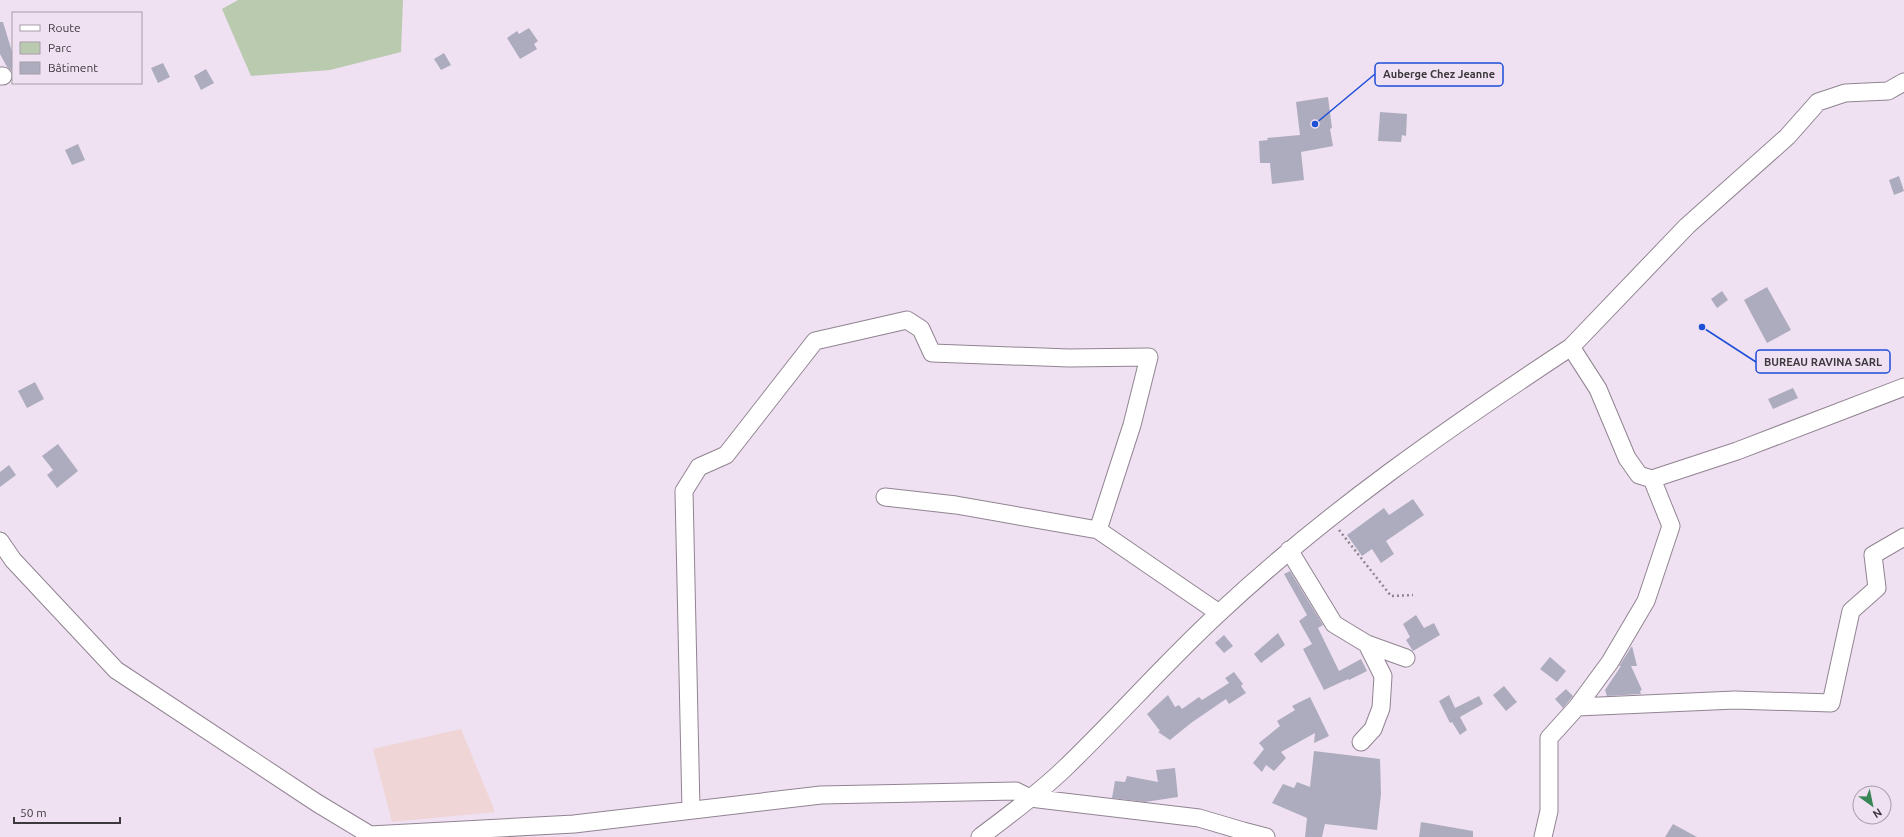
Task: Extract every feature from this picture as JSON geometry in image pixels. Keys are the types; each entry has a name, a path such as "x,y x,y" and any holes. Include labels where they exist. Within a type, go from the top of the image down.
{"street":[{"path":"980,837 1063,770 1219,613 1289,550 1329,518 1477,409 1571,347 1687,226 1787,137 1818,102 1845,93 1888,91 1904,82"},
{"path":"691,810 684,491 699,467 726,455 815,341 908,320 921,329 932,353 1069,358 1149,357 1132,425 1098,530"},
{"path":"1571,347 1598,389 1627,458 1639,475 1652,479 1737,451 1904,387"},
{"path":"1543,837 1549,811 1549,738 1577,707 1610,662 1646,601 1671,526 1652,479"},
{"path":"885,497 956,505 1098,530 1219,613"},
{"path":"1577,707 1735,700 1831,703 1851,611 1877,588 1873,555 1904,537"},
{"path":"0,541 14,560 116,670 318,803 365,836 574,824 821,795 1016,791 1030,798 1199,818 1243,834 1266,837"},
{"path":"1289,550 1334,624 1367,644 1406,658"},
{"path":"1361,742 1373,729 1381,708 1383,676 1367,644"}],"path":[{"path":"1329,518 1391,596 1413,595"}],"shaded area":[{"path":"461,729 495,812 392,822 373,749"}],"green space":[{"path":"238,0 403,0 401,52 330,70 251,76 222,9"}],"building":[{"path":"0,22 3,22 12,52 12,71 7,67 0,54"},
{"path":"529,28 538,41 534,44 537,49 520,59 507,38 517,31 519,34"},
{"path":"444,53 451,65 441,70 434,59"},
{"path":"163,63 170,77 158,83 151,68"},
{"path":"206,69 214,83 201,90 194,76"},
{"path":"1328,97 1332,128 1330,129 1333,146 1301,152 1304,180 1272,184 1270,163 1260,163 1259,141 1268,140 1267,138 1300,135 1296,102"},
{"path":"1380,112 1407,114 1406,136 1402,135 1401,142 1378,141"},
{"path":"78,144 85,160 72,165 65,150"},
{"path":"1899,176 1904,191 1894,195 1889,180"},
{"path":"1767,287 1791,330 1767,343 1744,300"},
{"path":"1722,291 1728,300 1717,308 1711,299"},
{"path":"35,382 44,399 27,408 18,391"},
{"path":"1793,388 1798,398 1773,409 1768,399"},
{"path":"58,444 78,471 57,488 47,475 53,470 42,456"},
{"path":"9,465 16,475 0,487 0,472"},
{"path":"1413,499 1424,515 1386,541 1394,554 1381,563 1372,549 1362,556 1347,535 1384,508 1389,515"},
{"path":"1290,571 1323,625 1318,628 1339,671 1361,659 1367,671 1324,690 1303,649 1312,644 1299,621 1307,615 1284,574"},
{"path":"1416,615 1424,628 1434,623 1440,635 1413,651 1406,640 1410,637 1403,624"},
{"path":"1278,633 1285,645 1261,663 1254,654"},
{"path":"1224,635 1233,646 1224,653 1215,643"},
{"path":"1632,646 1637,666 1631,666 1642,690 1640,691 1641,694 1607,696 1605,690"},
{"path":"1550,657 1566,671 1557,682 1540,669"},
{"path":"1234,672 1243,684 1241,686 1246,693 1229,704 1226,699 1191,723 1170,740 1158,732 1160,731 1147,714 1168,695 1175,707 1179,705 1182,709 1199,697 1202,700 1229,683 1225,678"},
{"path":"1504,686 1517,702 1506,711 1493,695"},
{"path":"1566,689 1573,696 1563,708 1555,699"},
{"path":"1449,695 1455,708 1479,696 1483,704 1460,717 1467,730 1460,735 1452,722 1450,723 1439,701"},
{"path":"1310,697 1329,736 1314,743 1315,733 1281,752 1286,758 1274,771 1266,765 1262,772 1253,763 1264,749 1259,743 1280,726 1277,721 1295,710 1292,706"},
{"path":"1314,751 1380,759 1381,794 1377,830 1325,824 1322,837 1305,837 1307,818 1272,803 1283,784 1294,788 1297,782 1310,787"},
{"path":"1175,768 1178,797 1145,802 1112,798 1115,781 1125,782 1127,776 1158,782 1156,770"},
{"path":"1421,822 1473,831 1473,837 1419,837"},
{"path":"1673,824 1697,837 1665,837"}],"place":[{"name":"Auberge Chez Jeanne","path":"1315,124"},
{"name":"BUREAU RAVINA SARL","path":"1702,327"}]}
